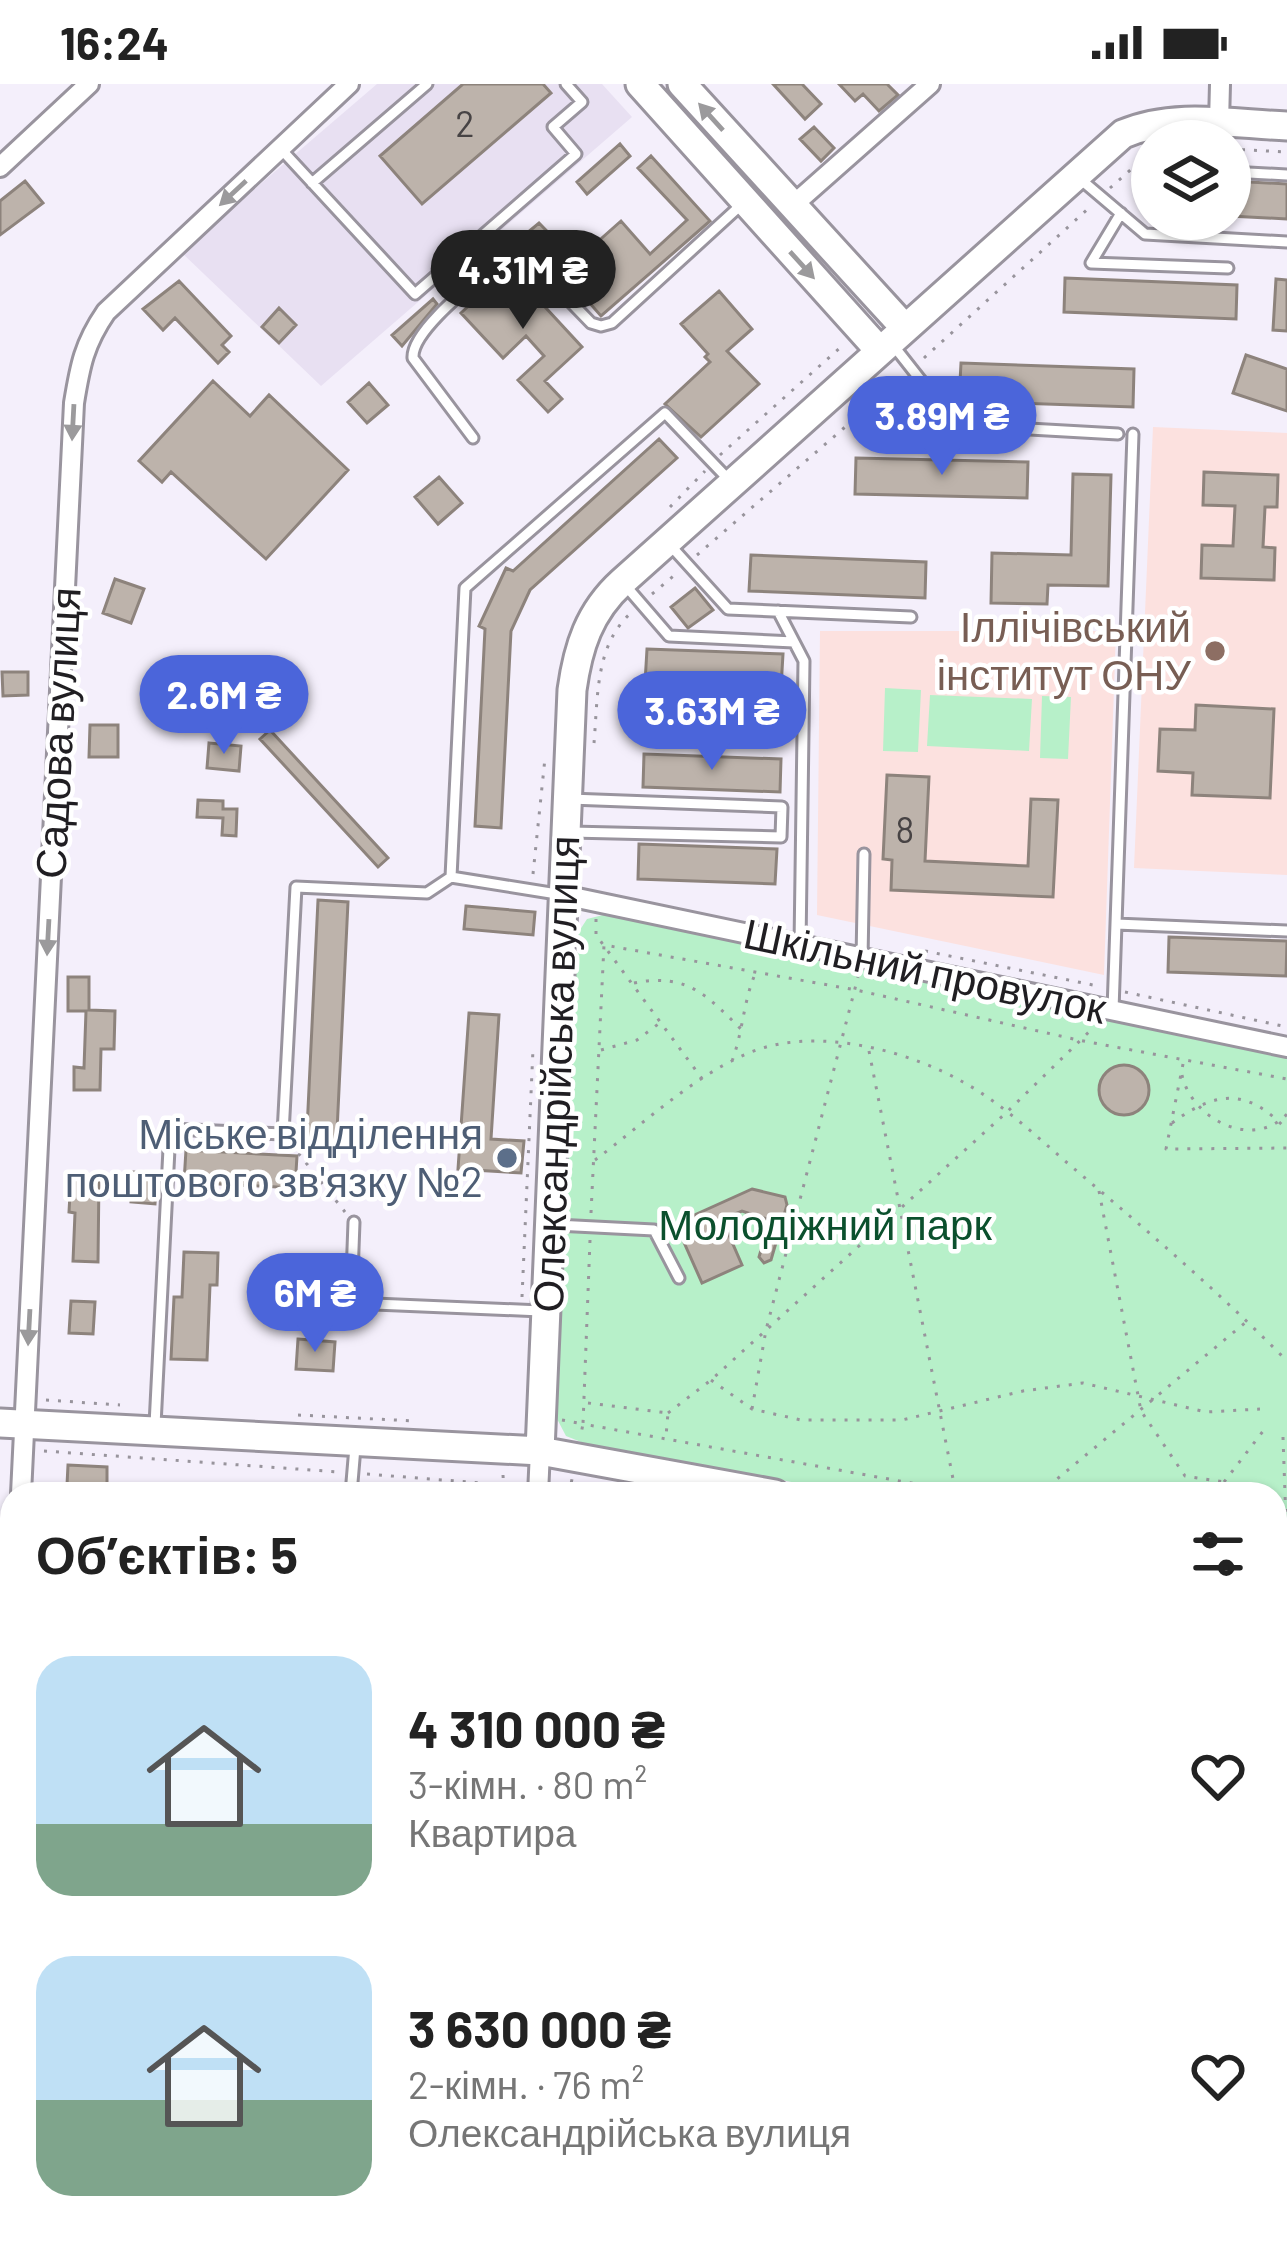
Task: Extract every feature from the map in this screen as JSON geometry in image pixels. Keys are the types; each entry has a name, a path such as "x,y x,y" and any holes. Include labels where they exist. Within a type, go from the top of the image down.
{"main road":[{"path":"640,84 745,202 890,339"},
{"path":"682,84 792,206 890,339"},
{"name":"Олександрійська вулиця","path":"1251,130 1287,127"},
{"name":"Олександрійська вулиця","path":"540,1451 534,1310 550,1225 577,654 605,598 890,339 1131,131"},
{"path":"18,1424 155,1419 355,1441 540,1451 704,1482"}],"street":[{"path":"0,167 89,84"},
{"name":"Садова вулиця","path":"20,1482 18,1424 74,404 80,366 87,339 106,312 349,84"},
{"path":"1215,120 1220,84"},
{"path":"792,206 917,88"},
{"name":"Шкільний провулок","path":"563,895 1287,1047"},
{"name":"Олександрійська вулиця","path":"539,1482 540,1451"}],"lane":[{"path":"312,183 427,84"},
{"path":"280,148 415,293 576,154 553,127 582,102 566,84"},
{"path":"1251,173 1287,175"},
{"path":"1076,176 1145,234 1287,242"},
{"path":"473,438 411,351 421,333 505,256 530,260 591,323 601,326 612,323 745,202"},
{"path":"1121,213 1091,263 1228,268"},
{"path":"890,339 956,425 1118,434"},
{"path":"451,877 465,588 665,412 731,483"},
{"path":"1113,1010 1133,434"},
{"path":"667,542 728,609 911,617"},
{"path":"622,582 669,636 794,642"},
{"path":"778,611 804,661 800,945"},
{"path":"566,831 781,837 782,807 567,799"},
{"path":"862,958 864,854"},
{"path":"155,1419 170,1129 283,1134 296,886 427,892 451,877 563,895"},
{"path":"1116,925 1287,931"},
{"path":"354,1222 350,1303 534,1310"},
{"path":"550,1225 654,1231 679,1278"},
{"path":"352,1482 355,1441"}],"path":[{"path":"1251,143 1287,152"},
{"path":"646,600 912,369 1131,169"},
{"path":"593,753 602,662 615,627 630,614"},
{"path":"596,934 704,1080"},
{"path":"604,944 1287,1079"},
{"path":"604,944 584,1424 905,1482"},
{"path":"752,1409 766,1330 862,958"},
{"path":"732,1061 755,972"},
{"path":"632,983 676,981 699,989 743,1032"},
{"path":"665,1439 668,1413 901,1208 1113,1010"},
{"path":"599,1051 637,1040 661,1022"},
{"path":"534,1034 534,1310"},
{"path":"594,1160 732,1061 772,1046 843,1044 937,1068 1007,1112 1248,1321 1287,1361"},
{"path":"869,1049 953,1482"},
{"path":"1183,1061 1166,1149 1287,1148"},
{"path":"1181,1073 1195,1106 1214,1121 1238,1128 1280,1122 1287,1114"},
{"path":"1171,1124 1217,1097 1264,1107 1287,1130"},
{"path":"283,1134 354,1222"},
{"path":"1099,1190 1141,1411 1185,1476 1224,1482 1267,1426"},
{"path":"1054,1482 1248,1321"},
{"path":"711,1379 752,1409 801,1420 902,1420 1022,1391 1083,1383 1206,1412 1260,1409"},
{"path":"586,1402 668,1413"},
{"path":"288,1414 421,1421"},
{"path":"18,1424 155,1419"},
{"path":"18,1424 486,1482"},
{"path":"1283,1437 1285,1482"}],"shaded area":[{"path":"377,84 602,84 632,117 321,386 181,252"},
{"name":"Іллічівський інститут ОНУ","path":"1153,427 1287,433 1287,875 1134,868"},
{"path":"820,631 1116,631 1104,975 817,915"}],"green space":[{"path":"885,688 921,690 918,752 883,751"},
{"path":"930,695 1032,699 1029,751 927,746"},
{"path":"1042,696 1071,697 1068,759 1040,758"},
{"name":"Молодіжний парк","path":"607,914 1287,1057 1287,1482 791,1482 586,1444 566,1436 555,1415 576,936 587,919"}],"building":[{"path":"463,84 543,84 551,93 422,204 380,156"},
{"path":"773,84 802,84 821,104 805,119"},
{"path":"839,84 887,84 898,95 879,111 863,94 855,101"},
{"path":"814,127 834,148 821,161 800,139"},
{"path":"620,144 630,156 587,194 577,182"},
{"path":"651,156 710,221 601,316 538,244 531,249 521,238 539,223 576,261 621,221 650,254 687,220 638,168"},
{"path":"25,181 43,203 0,235 0,201"},
{"path":"1251,182 1287,184 1287,219 1251,217"},
{"path":"509,268 582,347 545,381 562,399 548,412 518,380 544,356 526,336 503,358 461,313"},
{"path":"1065,278 1237,285 1236,319 1064,312"},
{"path":"1276,279 1287,280 1287,331 1273,330"},
{"path":"179,281 231,336 222,345 229,352 218,363 175,318 163,330 143,309"},
{"path":"719,291 752,329 727,351 759,384 701,437 665,404 710,362 681,324"},
{"path":"433,299 437,304 402,346 392,335"},
{"path":"279,308 296,325 279,343 262,327"},
{"path":"1246,355 1287,369 1287,411 1233,393"},
{"path":"961,363 1134,369 1133,407 959,401"},
{"path":"213,381 250,416 269,395 348,470 266,559 171,472 162,482 139,461"},
{"path":"369,383 388,405 367,423 348,402"},
{"path":"659,439 677,458 530,590 511,631 501,828 475,826 485,629 479,626 506,568 513,571"},
{"path":"856,458 1028,462 1027,498 855,494"},
{"path":"1204,472 1278,475 1277,507 1265,507 1263,547 1275,548 1274,580 1201,578 1202,545 1233,546 1235,506 1203,505"},
{"path":"1073,474 1111,475 1108,586 1048,585 1047,604 991,603 992,553 1071,555"},
{"path":"439,477 462,503 438,524 415,497"},
{"path":"751,555 926,562 925,598 749,591"},
{"path":"115,579 144,589 131,623 103,613"},
{"path":"695,588 713,610 688,628 671,607"},
{"path":"647,649 783,654 781,688 645,683"},
{"path":"2,672 28,672 28,695 3,696"},
{"path":"1196,705 1274,709 1270,798 1192,795 1193,773 1158,771 1160,729 1195,730"},
{"path":"90,725 118,725 118,757 89,757"},
{"path":"270,730 388,858 378,867 260,739"},
{"path":"209,743 241,746 239,771 207,768"},
{"path":"644,754 781,759 780,792 643,787"},
{"path":"887,775 929,777 925,861 1028,866 1031,799 1058,800 1053,897 891,890 892,860 883,859"},
{"path":"198,800 223,801 223,809 237,809 236,836 222,835 223,818 197,817"},
{"path":"639,844 777,849 775,884 638,879"},
{"path":"318,900 348,902 336,1152 306,1151"},
{"path":"466,906 535,912 533,935 464,929"},
{"path":"1169,937 1287,941 1286,976 1168,972"},
{"path":"68,977 89,977 89,1010 115,1011 114,1049 101,1049 100,1090 74,1090 74,1067 84,1068 86,1011 68,1011"},
{"path":"469,1013 499,1015 491,1139 524,1141 521,1173 458,1169"},
{"path":"1124,1065 1142,1072 1149,1090 1142,1108 1124,1115 1106,1108 1099,1090 1106,1072"},
{"path":"186,1150 297,1156 295,1188 184,1182"},
{"path":"133,1172 157,1173 155,1204 131,1202"},
{"path":"71,1176 99,1177 98,1262 73,1261"},
{"path":"752,1189 785,1197 787,1205 771,1260 764,1263 759,1257 770,1220 742,1211 722,1219 742,1265 702,1283 679,1222"},
{"path":"184,1252 218,1253 217,1285 210,1285 207,1360 171,1359 174,1297 182,1297"},
{"path":"71,1301 95,1302 93,1334 69,1333"},
{"path":"298,1339 335,1342 333,1371 296,1369"},
{"path":"68,1465 107,1467 107,1482 67,1482"}],"place":[{"name":"Іллічівський інститут ОНУ","path":"1215,651"},
{"name":"Міське відділення поштового зв'язку №2","path":"507,1158"}]}
